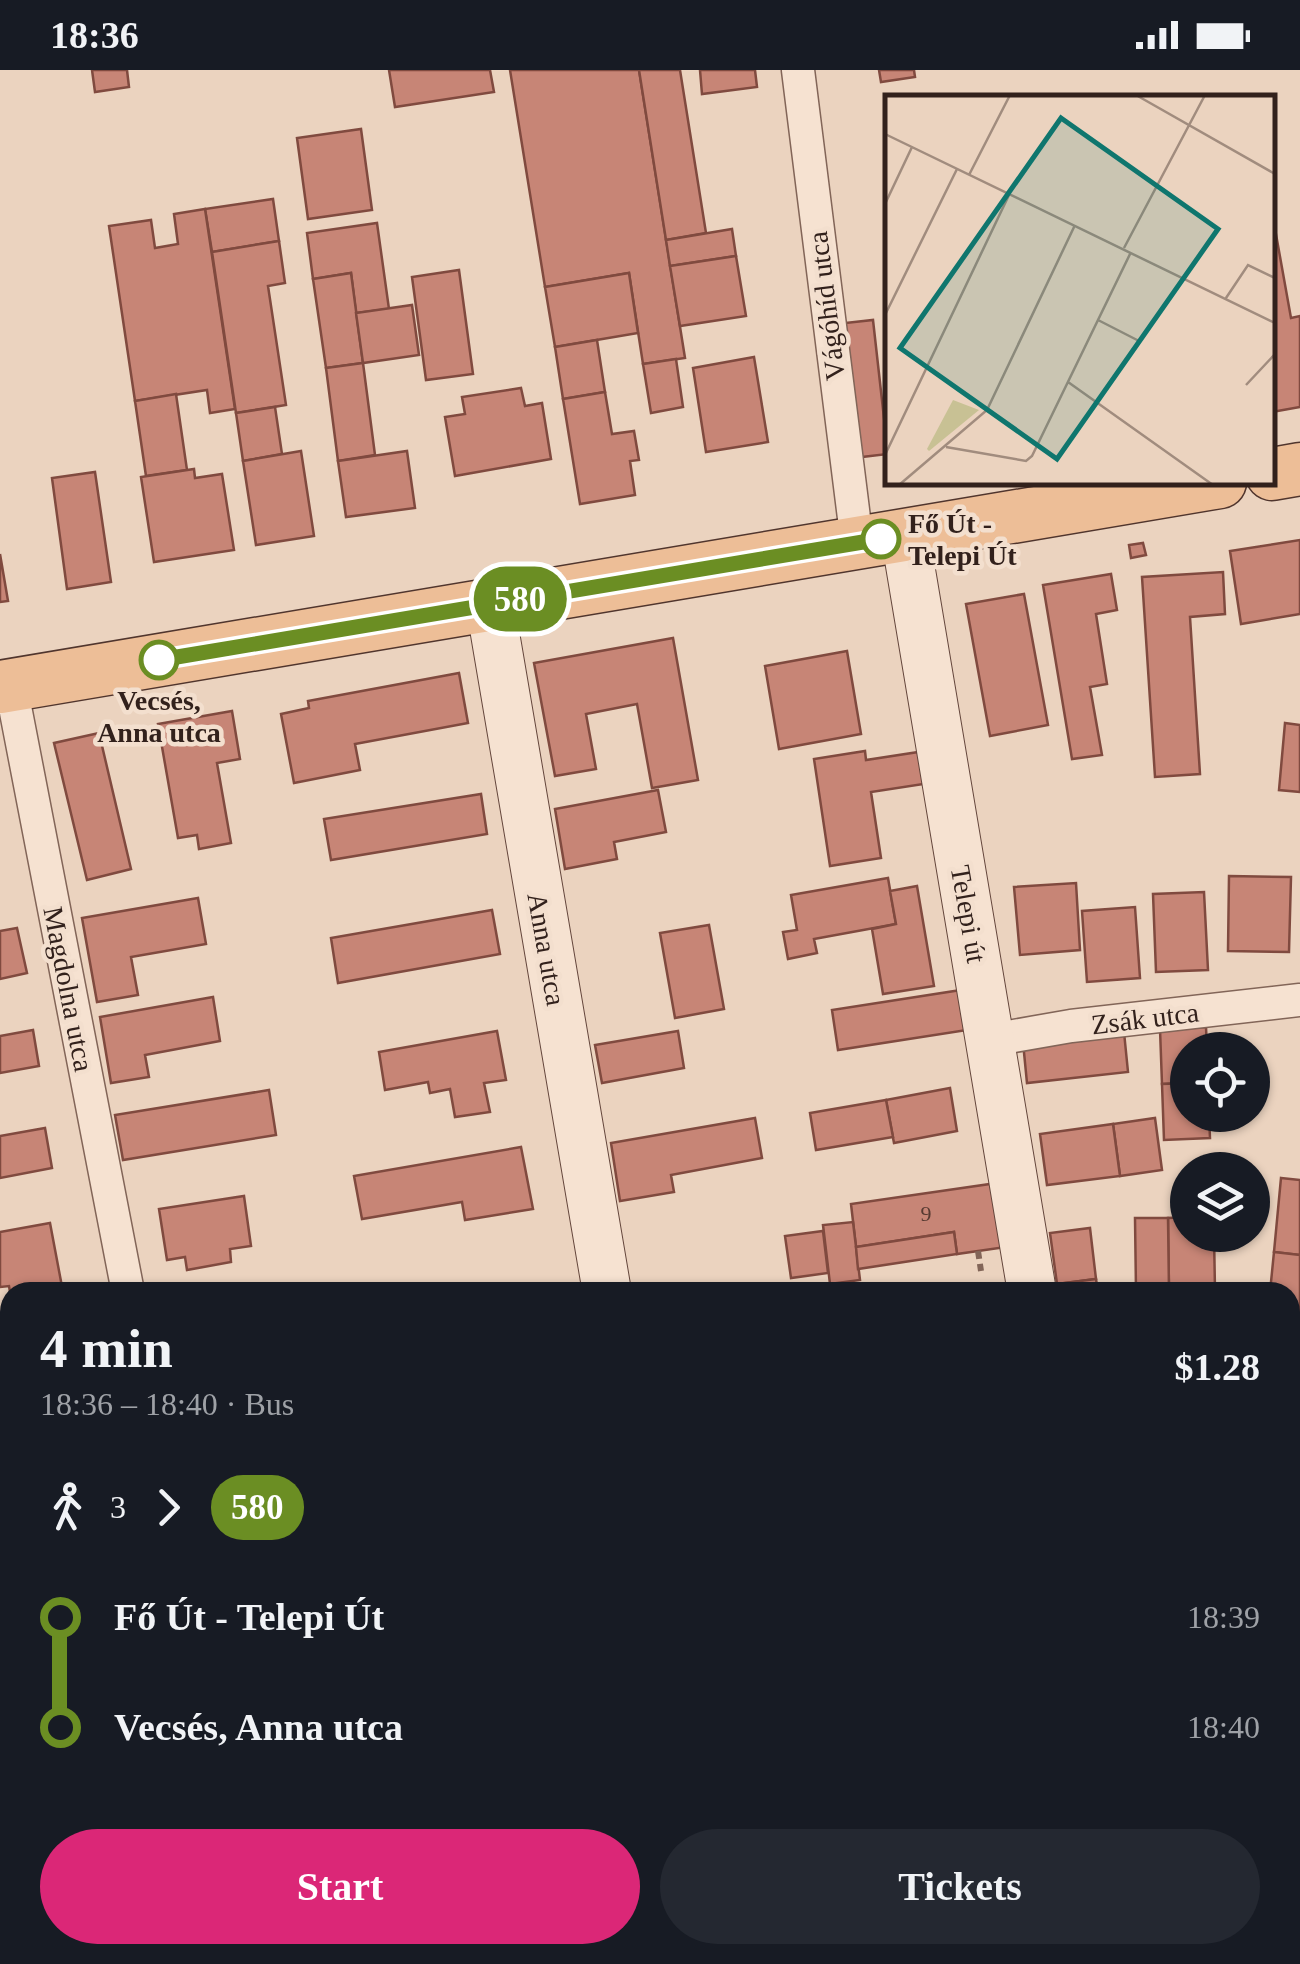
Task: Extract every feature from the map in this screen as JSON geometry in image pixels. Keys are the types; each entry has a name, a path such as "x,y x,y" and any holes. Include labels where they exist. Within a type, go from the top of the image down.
{"main road":[{"path":"1275,473 1300,469"},
{"path":"5,686 1202,485"},
{"name":"Telepi út","path":"881,539 990,1040 1030,1282"},
{"name":"Anna utca","path":"490,604 605,1282"}],"street":[{"name":"Vágóhíd utca","path":"798,70 881,539"},
{"name":"Magdolna utca","path":"5,686 126,1282"},
{"name":"Zsák utca","path":"990,1040 1071,1026 1300,1000"}],"path":[{"path":"978,1251 981,1271"}],"building":[{"path":"92,70 127,70 129,87 95,92"},
{"path":"389,70 490,70 494,92 395,107"},
{"path":"510,70 639,70 685,358 643,364 629,273 545,287"},
{"path":"639,70 680,70 706,233 666,240"},
{"path":"700,70 755,70 757,87 702,94"},
{"path":"879,70 914,70 915,77 881,82"},
{"path":"361,129 372,210 308,219 297,138"},
{"path":"273,199 279,241 212,252 205,209"},
{"path":"205,209 235,409 210,413 207,390 135,401 109,226 151,220 155,248 178,244 174,214"},
{"path":"377,223 389,309 356,313 351,273 313,279 307,233"},
{"path":"732,229 736,256 670,266 666,240"},
{"path":"1275,229 1291,318 1300,316 1300,407 1275,411"},
{"path":"279,241 285,283 268,286 286,405 236,413 212,252"},
{"path":"736,256 746,316 680,326 670,266"},
{"path":"459,270 473,374 426,380 412,277"},
{"path":"351,273 363,363 326,368 313,279"},
{"path":"629,273 638,333 555,347 545,287"},
{"path":"412,305 419,355 363,363 356,313"},
{"path":"873,320 885,454 853,458 836,324"},
{"path":"597,340 605,392 563,399 555,347"},
{"path":"754,357 768,442 706,452 693,368"},
{"path":"676,359 683,407 651,413 643,364"},
{"path":"363,363 375,455 338,461 326,368"},
{"path":"521,388 525,406 542,403 551,459 455,476 445,417 465,414 462,397"},
{"path":"605,392 612,434 634,431 639,460 630,461 635,495 580,504 563,399"},
{"path":"176,394 187,470 146,476 135,401"},
{"path":"275,407 282,454 243,461 236,413"},
{"path":"301,451 314,536 256,545 243,461"},
{"path":"407,451 415,508 346,517 338,461"},
{"path":"194,469 195,478 222,474 234,550 154,562 141,477"},
{"path":"95,472 111,582 67,589 52,478"},
{"path":"1300,540 1300,614 1241,624 1230,551"},
{"path":"1143,543 1146,555 1131,558 1129,545"},
{"path":"0,554 8,601 0,602"},
{"path":"1223,572 1225,614 1190,617 1200,774 1155,777 1142,577"},
{"path":"1111,574 1117,610 1096,614 1107,684 1090,687 1102,755 1072,759 1043,585"},
{"path":"1024,594 1048,725 990,736 966,604"},
{"path":"673,638 698,780 652,788 637,704 586,714 596,769 555,776 534,663"},
{"path":"847,651 861,734 779,749 765,666"},
{"path":"459,673 468,723 355,744 360,770 294,783 281,714 309,708 308,701"},
{"path":"232,711 240,759 217,763 231,843 199,849 197,835 178,838 158,724"},
{"path":"1285,723 1300,725 1300,792 1279,790"},
{"path":"99,733 131,869 87,880 54,743"},
{"path":"865,751 866,760 925,751 930,783 871,792 881,858 830,866 814,759"},
{"path":"658,790 666,832 614,842 617,859 565,869 555,809"},
{"path":"481,794 487,834 331,860 324,819"},
{"path":"1229,876 1291,877 1289,952 1228,951"},
{"path":"888,878 896,924 814,939 817,953 788,959 783,932 797,930 791,895"},
{"path":"1076,883 1080,950 1020,955 1014,887"},
{"path":"917,886 934,986 883,994 872,929 896,924 890,891"},
{"path":"1204,892 1208,970 1156,972 1153,894"},
{"path":"198,898 206,944 131,957 138,995 97,1002 82,918"},
{"path":"1135,907 1140,978 1087,982 1082,911"},
{"path":"492,910 500,954 338,983 331,938"},
{"path":"709,925 724,1009 675,1018 660,933"},
{"path":"17,928 27,973 0,979 0,931"},
{"path":"961,990 967,1030 838,1050 832,1010"},
{"path":"213,997 220,1041 145,1055 149,1077 111,1083 100,1017"},
{"path":"1206,1027 1206,1032 1170,1032 1170,1084 1162,1084 1160,1029"},
{"path":"33,1030 39,1066 0,1073 0,1036"},
{"path":"497,1031 506,1080 484,1083 490,1112 455,1117 450,1089 430,1093 428,1082 385,1090 379,1052"},
{"path":"678,1031 684,1068 602,1083 595,1045"},
{"path":"1124,1032 1128,1072 1027,1083 1023,1042"},
{"path":"1162,1084 1170,1084 1170,1132 1210,1132 1210,1138 1164,1140"},
{"path":"950,1088 957,1131 894,1143 886,1100"},
{"path":"269,1090 276,1135 123,1160 115,1115"},
{"path":"886,1100 893,1137 816,1150 810,1113"},
{"path":"755,1118 762,1158 671,1175 674,1192 620,1201 611,1143"},
{"path":"1155,1118 1162,1170 1120,1176 1113,1124"},
{"path":"1113,1124 1120,1176 1047,1185 1040,1134"},
{"path":"45,1128 52,1168 0,1178 0,1136"},
{"path":"521,1147 533,1209 465,1220 462,1202 362,1219 354,1176"},
{"path":"1281,1178 1300,1180 1300,1255 1274,1252"},
{"path":"997,1183 1006,1247 957,1254 954,1232 856,1247 851,1204"},
{"path":"244,1196 251,1246 230,1249 231,1262 187,1270 185,1257 167,1260 159,1209"},
{"path":"1135,1218 1168,1218 1169,1282 1136,1282"},
{"path":"1170,1218 1170,1252 1214,1252 1215,1282 1169,1282"},
{"path":"853,1222 860,1280 830,1282 823,1225"},
{"path":"50,1223 61,1282 0,1282 0,1232"},
{"path":"1090,1228 1096,1279 1057,1282 1050,1233"},
{"path":"823,1231 828,1273 791,1278 785,1236"},
{"path":"954,1232 957,1254 858,1269 856,1247"},
{"path":"1274,1252 1300,1255 1300,1282 1271,1282"}],"bus line":[{"name":"580","path":"159,660 881,539"}],"place":[{"name":"Fő Út - Telepi Út","path":"881,539"},
{"name":"Vecsés, Anna utca","path":"159,660"}]}
